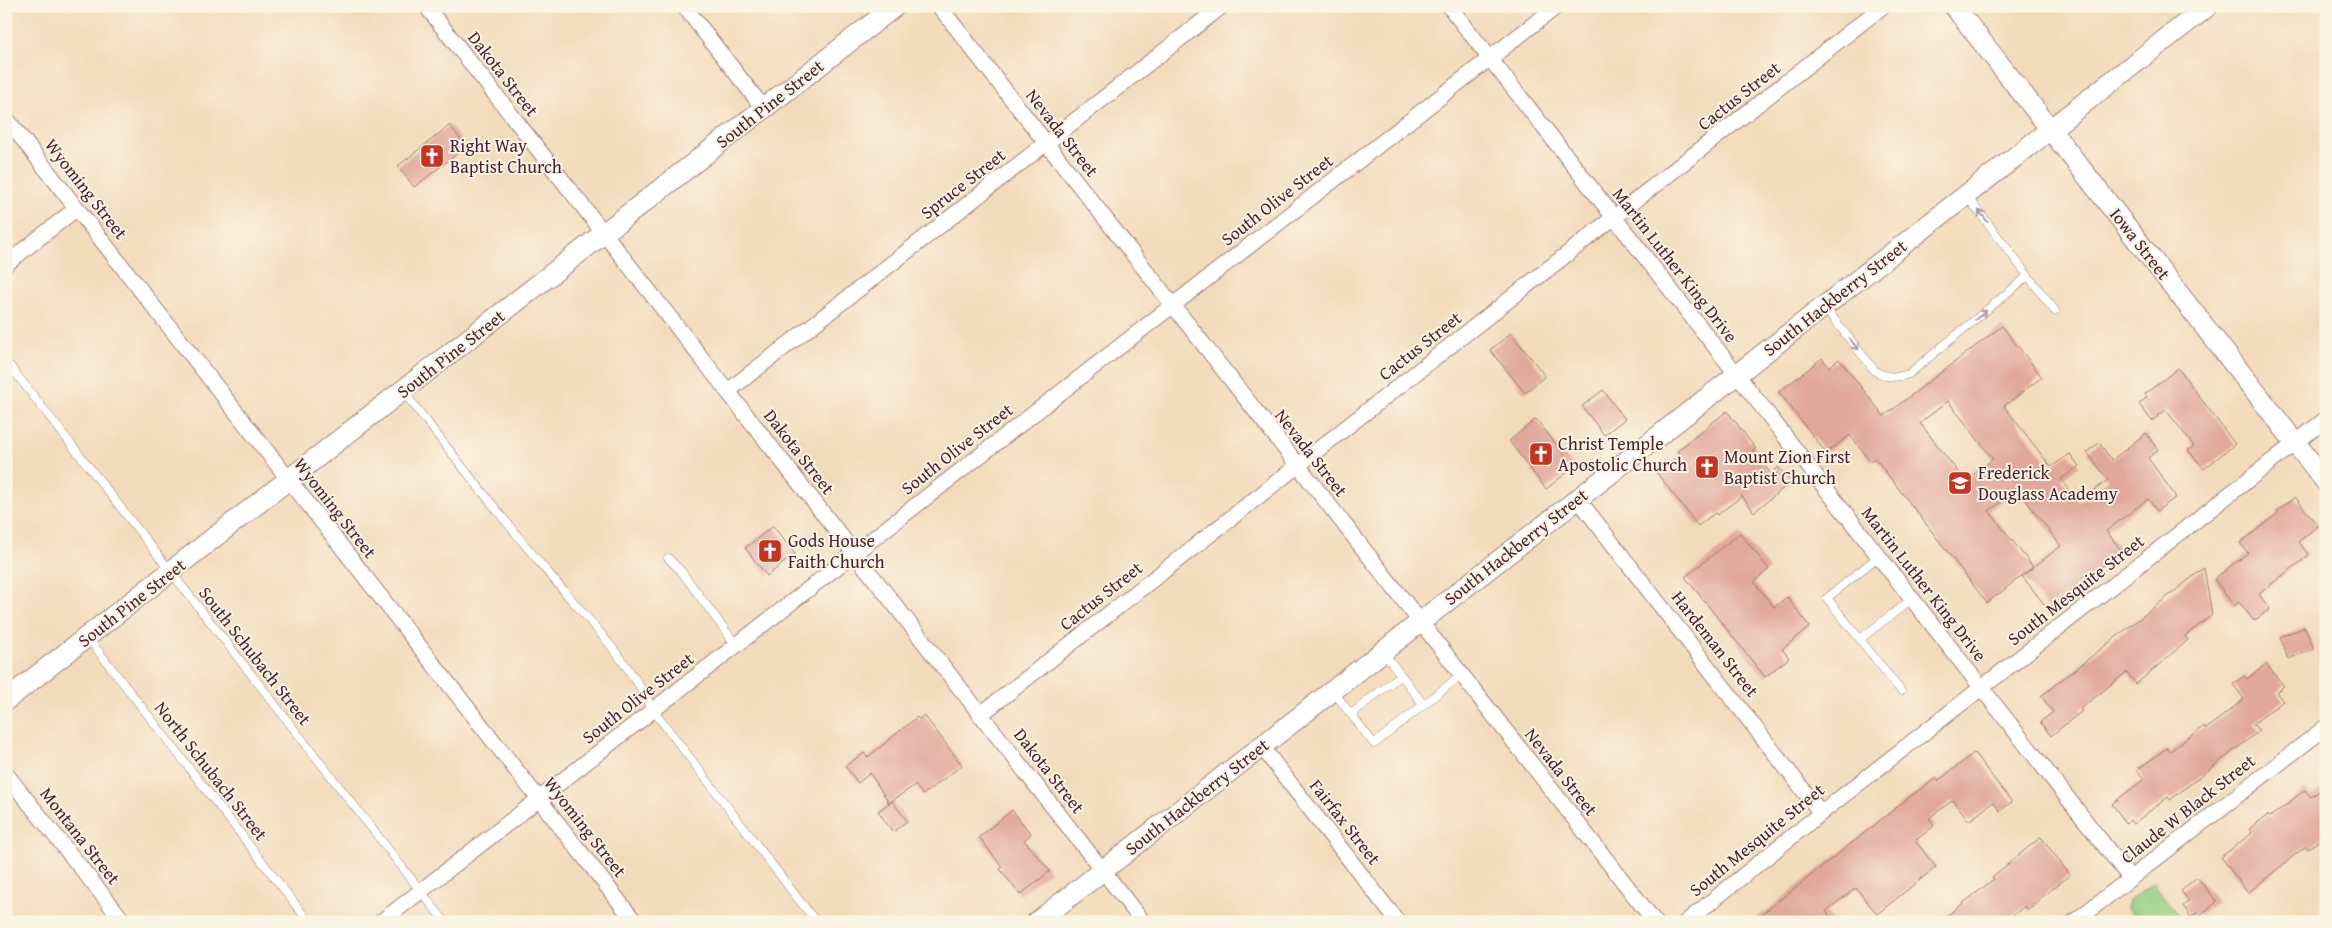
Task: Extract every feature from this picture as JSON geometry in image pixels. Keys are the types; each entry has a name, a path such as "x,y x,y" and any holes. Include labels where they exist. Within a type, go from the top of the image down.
{"main road":[{"name":"South Pine Street","path":"6,700 88,638 895,6"},
{"name":"Iowa Street","path":"1954,6 2326,482"},
{"name":"South Hackberry Street","path":"1037,922 2208,6"}],"street":[{"name":"Dakota Street","path":"426,6 1143,922"},
{"path":"684,6 764,109"},
{"name":"Nevada Street","path":"939,6 1654,922"},
{"name":"Spruce Street","path":"728,392 1222,6"},
{"name":"Martin Luther King Drive","path":"1449,6 2130,878"},
{"name":"South Olive Street","path":"381,922 1557,6"},
{"name":"Cactus Street","path":"980,715 1883,6"},
{"name":"Wyoming Street","path":"6,118 635,922"},
{"path":"6,264 77,208"},
{"name":"South Mesquite Street","path":"1686,922 1821,813 2326,419"},
{"name":"Hardeman Street","path":"1578,499 1821,813"},
{"name":"Claude W Black Street","path":"2074,922 2326,727"},
{"name":"Fairfax Street","path":"1261,746 1398,922"},
{"name":"Montana Street","path":"6,774 124,922"}],"lane":[{"path":"1966,195 2055,310"},
{"path":"1824,306 1875,371 1886,377 1897,378 1909,374 2028,276"},
{"name":"South Schubach Street","path":"6,361 445,922"},
{"path":"403,391 496,510 606,642 641,689 653,710 816,922"},
{"path":"1879,556 1827,598 1901,691"},
{"path":"668,558 681,571 736,645"},
{"path":"1860,639 1912,599"},
{"name":"North Schubach Street","path":"88,638 309,922"},
{"path":"1382,652 1424,705"},
{"path":"1351,714 1401,675"},
{"path":"1332,691 1374,744 1461,675"}],"green space":[{"path":"2153,883 2184,922 2137,922 2127,908 2129,901"}],"building":[{"name":"Right Way Baptist Church","path":"450,125 466,147 414,187 398,166"},
{"path":"2002,326 2042,377 2004,406 2051,467 2070,454 2079,466 2061,479 2079,502 2108,480 2087,452 2099,443 2112,460 2146,433 2158,450 2148,458 2176,497 2157,511 2148,499 2106,531 2122,551 2048,609 2022,576 2061,546 2017,489 1989,511 2033,567 1987,603 1875,458 1870,461 1850,435 1826,453 1779,392 1822,358 1829,367 1839,359 1884,416","holes":["1948,401 1993,459 1965,481 1920,423"]},
{"path":"1511,333 1545,376 1525,393 1490,350"},
{"path":"2178,368 2235,444 2204,469 2188,450 2194,446 2166,410 2152,421 2139,404 2147,397 2145,394"},
{"path":"1603,390 1625,419 1604,435 1582,406"},
{"name":"Mount Zion First Baptist Church","path":"1727,411 1756,449 1753,451 1771,474 1778,467 1791,482 1754,512 1742,496 1717,515 1715,513 1698,526 1657,473 1680,455 1677,451"},
{"name":"Christ Temple Apostolic Church","path":"1536,419 1574,467 1546,489 1509,441"},
{"path":"2295,497 2318,526 2298,542 2309,555 2259,594 2270,609 2254,621 2239,602 2234,606 2214,579 2248,553 2240,543"},
{"name":"Gods House Faith Church","path":"773,526 795,554 767,576 745,548"},
{"path":"1740,533 1769,569 1754,582 1774,607 1787,597 1810,627 1782,649 1789,658 1765,677 1685,577"},
{"path":"2204,568 2212,615 2185,636 2188,640 2136,684 2127,672 2080,709 2082,711 2051,736 2040,722 2053,712 2041,696"},
{"path":"2305,627 2314,649 2288,659 2280,637"},
{"path":"2266,664 2284,686 2276,692 2283,701 2253,724 2259,731 2170,800 2168,797 2133,824 2130,820 2126,823 2112,804 2144,779 2137,770 2167,748 2169,752 2204,726 2206,729 2244,699 2233,684 2244,676 2247,679"},
{"path":"924,715 962,765 923,795 915,785 889,803 870,773 858,783 845,766 864,753 868,757 917,717 919,719"},
{"path":"1974,753 2012,802 2000,811 1993,802 1969,821 1953,800 1929,818 1934,826 1915,841 1936,867 1877,914 1856,888 1826,911 1834,922 1752,922 1911,796 1936,778 1938,781"},
{"path":"2326,786 2326,835 2308,849 2306,846 2248,893 2221,857 2252,833 2249,829 2268,815 2270,817 2305,790 2311,797"},
{"path":"892,801 907,821 893,832 878,811"},
{"path":"1012,810 1031,834 1024,840 1050,871 1020,895 979,837"},
{"path":"2041,837 2070,875 2038,900 2039,902 2028,910 2025,906 2004,922 1939,922 1994,879 1992,877"},
{"path":"2197,877 2217,902 2200,915 2198,912 2191,917 2183,906 2189,901 2181,891"}],"place":[{"name":"Right Way Baptist Church","path":"432,156"},
{"name":"Christ Temple Apostolic Church","path":"1541,454"},
{"name":"Mount Zion First Baptist Church","path":"1707,467"},
{"name":"Frederick Douglass Academy","path":"1960,483"},
{"name":"Gods House Faith Church","path":"770,551"}]}
